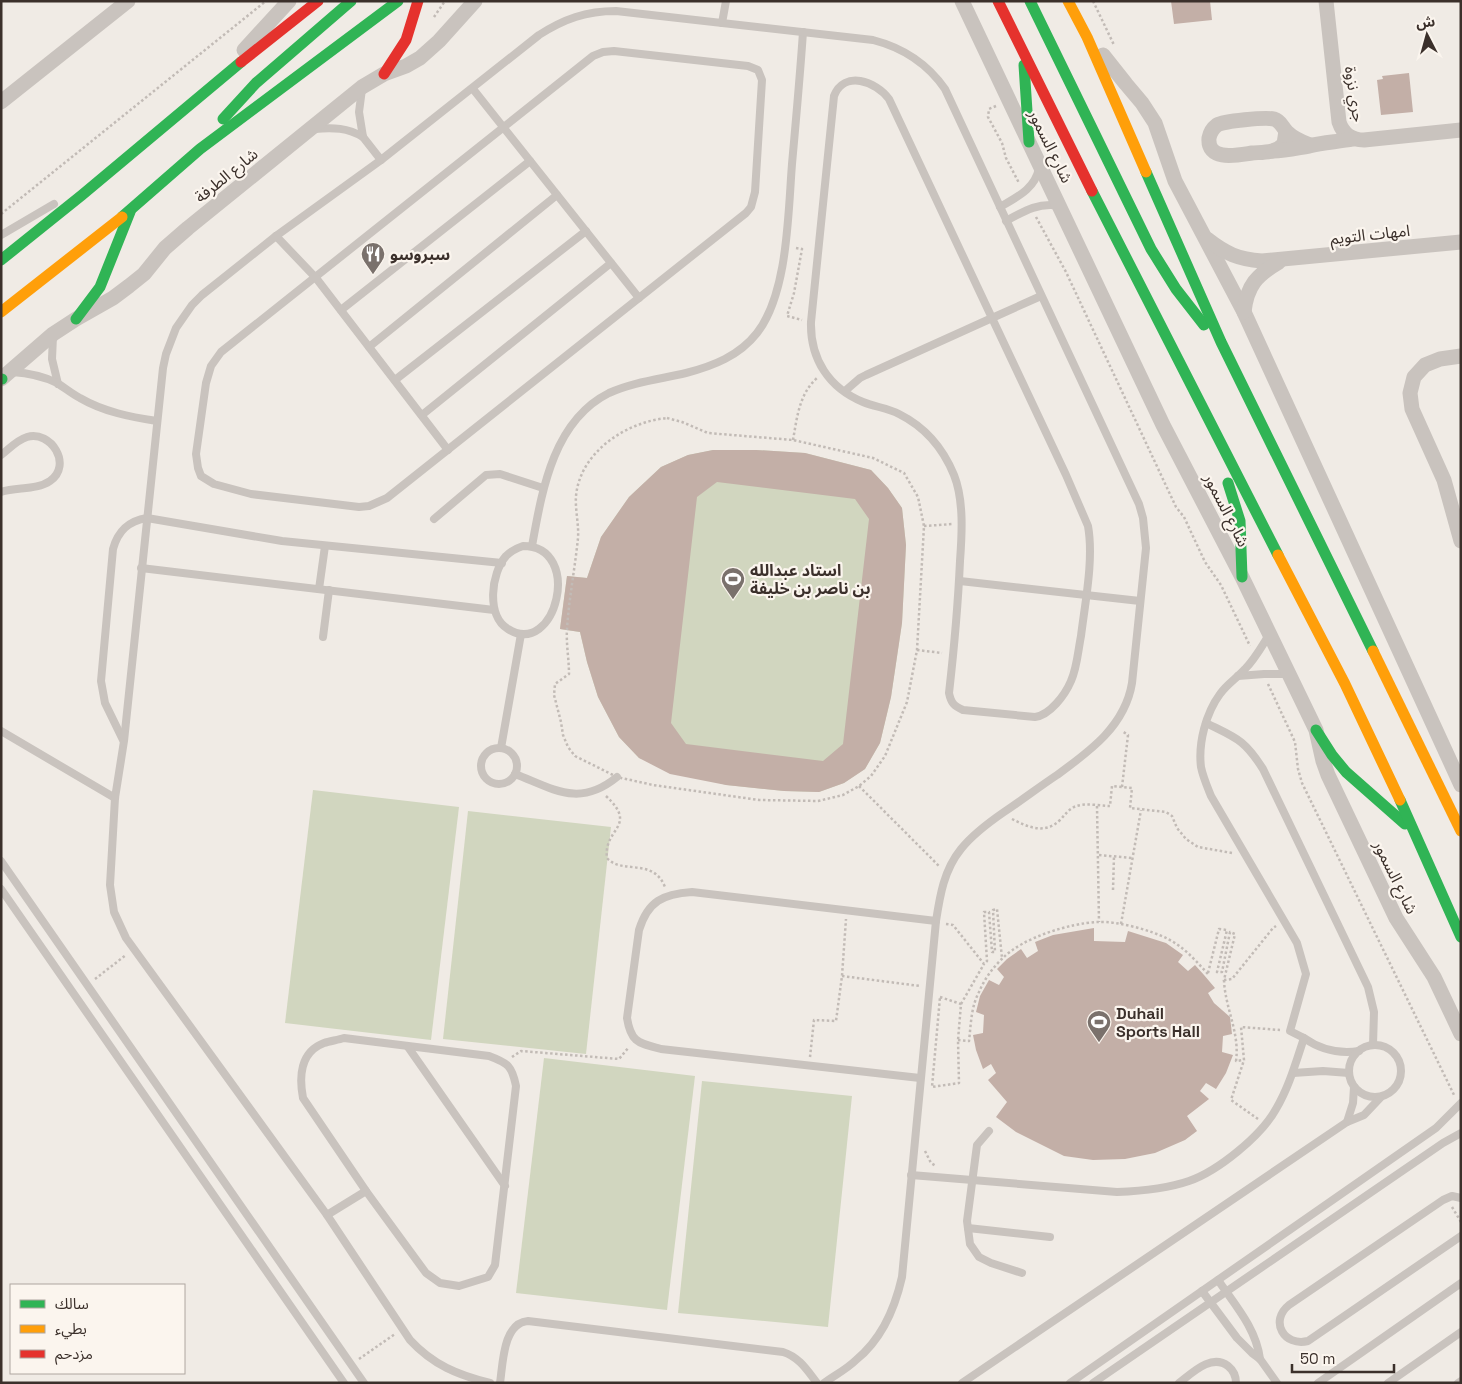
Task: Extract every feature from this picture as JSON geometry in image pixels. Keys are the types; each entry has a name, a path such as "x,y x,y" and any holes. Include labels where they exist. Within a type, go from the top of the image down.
{"main road":[{"path":"1,260 82,195 215,83 318,1"},
{"path":"200,148 256,83 351,1"},
{"path":"1,312 130,212 200,148 398,1"},
{"path":"384,74 406,40 418,1"},
{"name":"شارع السمور","path":"998,1 1024,56 1344,684 1420,842 1461,937"},
{"path":"1030,1 1153,253 1202,323 1221,342"},
{"path":"1068,1 1087,37 1221,342 1460,829"},
{"path":"1024,56 1029,142"},
{"path":"76,318 100,287 130,212"},
{"path":"1221,442 1225,470 1239,513 1242,578"},
{"path":"1316,730 1339,764 1398,816 1420,842"}],"street":[{"path":"1,102 128,1"},
{"path":"215,83 260,30 289,1"},
{"name":"شارع الطرفة","path":"4,377 53,334 76,318 113,298 144,274 165,248 188,228 362,87 384,74 406,66 420,58 439,42 475,1"},
{"name":"شارع السمور","path":"962,1 1163,425 1242,578 1316,730 1328,775 1384,895 1404,932 1434,977 1461,1034"},
{"name":"جري نزوة","path":"1326,1 1339,122 1344,132 1353,139 1364,140 1461,130"},
{"path":"1087,37 1150,112 1160,134 1175,181 1244,312 1461,785"},
{"path":"1310,145 1286,131 1281,123 1272,119 1222,123 1213,128 1210,133 1212,148 1219,155 1224,156 1296,149 1310,145 1353,139"},
{"path":"1273,151 1284,144 1286,131"},
{"name":"امهات التويم","path":"1203,237 1235,257 1262,261 1461,242"},
{"name":"امهات التويم","path":"1244,312 1246,297 1253,283 1266,270 1283,260"},
{"path":"1461,356 1440,358 1425,365 1414,378 1410,393 1412,409 1444,480 1457,517 1461,541"}],"lane":[{"path":"722,23 726,1"},
{"path":"490,1383 461,1375 438,1364 419,1349 402,1329 327,1214 133,949 119,925 111,898 110,871 115,798 124,741 146,518 166,354 170,341 184,316 202,295 276,236 381,160 539,35 568,19 583,14 599,11 616,11 873,40 886,43 909,54 929,69 945,89 1139,504 1146,533 1130,694 1114,725 1088,753 977,831 960,851 947,874 941,891 936,921 902,1277 893,1308 882,1329 868,1349 856,1361 824,1383"},
{"path":"532,546 543,488 554,459 562,440 589,406 609,393 632,385 709,367 726,359 745,346 758,332 779,283 784,247 803,32"},
{"path":"614,51 728,63 748,66 758,70 762,80 755,192 750,207 741,218 387,498 369,506 359,507 251,494 214,484 201,476 198,468 197,447 208,374 215,359 227,347 316,278 593,56 603,52 614,51"},
{"path":"855,81 868,82 880,88 889,99 992,318 1088,526 1089,548 1086,596 1078,655 1072,680 1060,698 1042,716 1034,717 963,710 952,703 949,693 960,581 961,523 955,477 936,443 923,430 899,414 865,403 845,391 824,373 814,352 811,322 834,96 838,88 855,81"},
{"path":"362,87 359,112 363,137"},
{"path":"473,89 639,298"},
{"path":"312,129 343,128 363,137 381,160"},
{"path":"341,310 530,161"},
{"path":"1000,207 1024,193 1034,183 1040,163"},
{"path":"1,235 55,204 82,195"},
{"path":"370,347 557,195"},
{"path":"1006,221 1030,208 1045,204 1060,206"},
{"path":"394,380 586,231"},
{"path":"276,236 316,278 448,450"},
{"path":"422,415 611,263"},
{"path":"845,391 866,375 1041,296"},
{"path":"53,334 52,359 58,384"},
{"path":"4,377 40,376 100,408 122,415 158,421"},
{"path":"1,455 22,438 36,436 49,440 54,445 58,451 60,464 55,476 50,481 30,488 1,492"},
{"path":"434,519 486,475 500,474 543,488"},
{"path":"124,741 119,728 108,712 102,681 113,549 118,534 138,520 146,518 240,535 325,546 502,563"},
{"path":"319,589 325,546"},
{"path":"532,546 541,549 549,555 554,563 557,582 556,592 552,611 544,626 521,634 503,626 497,619 494,610 494,586 506,555 514,549 532,546"},
{"path":"141,568 494,610"},
{"path":"960,581 1140,601"},
{"path":"324,637 329,590"},
{"path":"501,748 521,634"},
{"path":"1269,635 1255,657 1221,693 1213,706 1206,723 1201,751 1201,767 1205,782 1297,944 1306,974 1290,1031 1313,1044 1332,1051 1359,1051 1373,1045 1388,1049 1399,1060 1401,1076 1394,1090 1381,1097 1373,1098 1365,1096 1354,1087"},
{"path":"1238,676 1288,674"},
{"path":"1206,723 1237,738 1246,745 1263,769 1368,987 1374,1012 1373,1045"},
{"path":"1,731 115,798"},
{"path":"501,748 508,750 516,760 517,767 515,774 510,780 503,783 495,783 488,780 483,774 481,767 482,759 486,753 493,749 501,748"},
{"path":"515,774 567,793 582,794 599,789 617,777"},
{"path":"1,861 364,1383"},
{"path":"1,889 344,1383"},
{"path":"920,1078 661,1049 635,1040 629,1032 627,1018 639,930 643,918 658,900 668,895 692,892 936,921"},
{"path":"344,1038 408,1046 489,1056 505,1062 513,1071 516,1086 495,1265 488,1277 459,1286 440,1283 426,1273 303,1098 300,1082 308,1054 323,1043 344,1038"},
{"path":"911,1175 1118,1192 1151,1190 1190,1180 1218,1165 1245,1146 1265,1124 1276,1109 1293,1073 1304,1038"},
{"path":"408,1046 505,1186"},
{"path":"1347,1122 1353,1103 1354,1087 1349,1073 1352,1058 1359,1051"},
{"path":"1293,1073 1323,1071 1349,1073"},
{"path":"962,1383 1347,1122 1370,1110 1381,1097"},
{"path":"1070,1383 1436,1128 1460,1105"},
{"path":"989,1131 977,1145 966,1221 970,1244 979,1256 991,1264 1022,1273"},
{"path":"1093,1383 1225,1291 1443,1143 1461,1133"},
{"path":"327,1214 366,1190"},
{"path":"1461,1198 1447,1197 1285,1308 1280,1318 1281,1330 1292,1341 1298,1343 1308,1341 1461,1236"},
{"path":"968,1228 1050,1237"},
{"path":"1218,1280 1251,1328 1259,1348 1260,1358"},
{"path":"1318,1383 1461,1284"},
{"path":"1202,1291 1237,1338 1260,1358 1277,1383"},
{"path":"500,1383 509,1333 519,1323 528,1321 783,1352 800,1362 817,1383"},
{"path":"1388,1383 1461,1332"},
{"path":"1178,1383 1206,1364 1218,1362 1229,1366 1236,1376 1236,1383"}],"path":[{"path":"1,214 266,1"},
{"path":"1009,100 989,109 988,114 1002,143 1006,158 1024,193"},
{"path":"1030,208 1060,259 1176,507 1184,517 1205,562 1221,585 1255,657"},
{"path":"784,247 802,249 794,292 787,316 811,322"},
{"path":"793,440 803,395 810,385 824,373"},
{"path":"666,418 682,422 708,433 793,440 873,458 904,473 918,497 924,526 917,650 907,702 885,756 871,776 859,786 843,795 818,801 759,800 652,785 617,777 575,756 563,735 554,695 555,684 569,674 567,630 578,536 576,496 586,465 596,451 607,443 634,426 650,420 666,418"},
{"path":"924,526 961,523"},
{"path":"917,650 954,654"},
{"path":"1264,674 1295,742 1298,769 1302,782 1460,1105"},
{"path":"1114,725 1128,735 1122,787"},
{"path":"859,786 947,874"},
{"path":"1002,814 1024,825 1036,829 1044,829 1058,822 1066,812 1075,806 1110,806 1112,786 1132,788 1130,808 1166,812 1172,816 1176,828 1186,839 1198,847 1246,856"},
{"path":"599,789 616,805 620,814 619,824 608,844 607,858 616,864 659,875 668,895"},
{"path":"1097,806 1099,922"},
{"path":"1121,924 1141,810"},
{"path":"1098,856 1132,858"},
{"path":"1112,890 1114,856"},
{"path":"961,1004 940,997 932,1087 959,1082 958,1040 961,1004 987,961 984,912 989,912 992,952 995,952 993,910 997,909 1002,958"},
{"path":"809,1066 814,1020 836,1021 842,976 847,910"},
{"path":"936,921 953,925 984,964"},
{"path":"1224,980 1232,979 1273,928 1284,921"},
{"path":"958,1040 969,1041 972,1012 978,993 1002,958 1033,938 1050,932 1099,922 1121,924 1168,939 1190,955 1208,974 1219,929 1227,930 1217,972 1222,972 1230,932 1235,934 1224,980 1224,992 1237,1043 1236,1061 1244,1060"},
{"path":"88,985 133,949"},
{"path":"842,976 929,987"},
{"path":"1265,1124 1231,1100 1244,1060 1241,1027 1290,1031"},
{"path":"505,1062 521,1051 619,1059 635,1040"},
{"path":"925,1149 931,1163 937,1166 937,1177"},
{"path":"1447,1197 1461,1222"},
{"path":"351,1365 402,1329"}],"green space":[{"name":"استاد عبدالله بن ناصر بن خليفة","path":"713,450 805,453 871,470 888,488 902,508 906,545 902,623 891,697 880,743 865,769 844,783 819,792 784,791 726,785 639,758 619,737 598,697 580,632 560,629 567,576 587,578 601,537 629,497 661,467 688,455"},
{"path":"313,790 459,807 431,1040 285,1023"},
{"path":"468,811 611,827 586,1054 443,1039"},
{"path":"544,1058 695,1076 667,1310 516,1293"},
{"path":"702,1081 852,1096 828,1327 678,1313"}],"building":[{"path":"1171,1 1210,1 1212,20 1174,24"},
{"path":"1409,73 1413,112 1381,115 1377,80 1383,79 1382,76"},
{"path":"713,450 805,453 871,470 888,488 902,508 906,545 902,623 891,697 880,743 865,769 844,783 819,792 784,791 726,785 670,774 639,758 619,737 598,697 580,632 560,629 567,576 587,578 601,537 629,497 661,467 688,455","holes":["717,482 855,499 869,519 843,744 823,761 686,744 671,723 697,497"]},
{"name":"Duhail Sports Hall","path":"1094,928 1094,941 1125,942 1128,931 1166,943 1183,955 1178,962 1188,971 1195,965 1204,975 1215,988 1208,993 1214,1003 1230,1017 1232,1034 1223,1036 1222,1052 1233,1055 1226,1073 1216,1089 1206,1083 1200,1091 1209,1099 1187,1116 1197,1131 1185,1140 1155,1153 1125,1159 1093,1160 1064,1156 1016,1132 996,1117 1007,1102 988,1080 996,1073 991,1064 983,1069 976,1050 973,1035 983,1033 984,1015 976,1012 980,996 989,980 999,985 1004,977 997,969 1021,949 1027,958 1038,951 1035,942 1053,935"}],"traffic: fast":[{"path":"223,119 256,83 351,1"},
{"path":"122,217 200,149 398,1"},
{"path":"1030,1 1151,249 1176,289 1204,325"},
{"path":"1,260 241,62"},
{"path":"1024,65 1029,142"},
{"path":"1146,172 1221,342 1373,651"},
{"path":"1092,191 1278,555"},
{"path":"76,319 100,287 130,212"},
{"path":"1228,483 1240,521 1242,577"},
{"path":"1316,730 1332,755 1346,772 1405,824"},
{"path":"1400,800 1461,937"}],"traffic: slow":[{"path":"1068,1 1087,37 1146,172"},
{"path":"1,312 122,217"},
{"path":"1278,555 1345,684 1400,800"},
{"path":"1373,651 1461,831"}],"traffic: jam":[{"path":"241,62 318,1"},
{"path":"384,74 406,40 418,1"},
{"path":"998,1 1092,191"}],"place":[{"name":"سبروسو","path":"373,275"},
{"name":"استاد عبدالله بن ناصر بن خليفة","path":"733,600"},
{"name":"Duhail Sports Hall","path":"1099,1043"}]}
